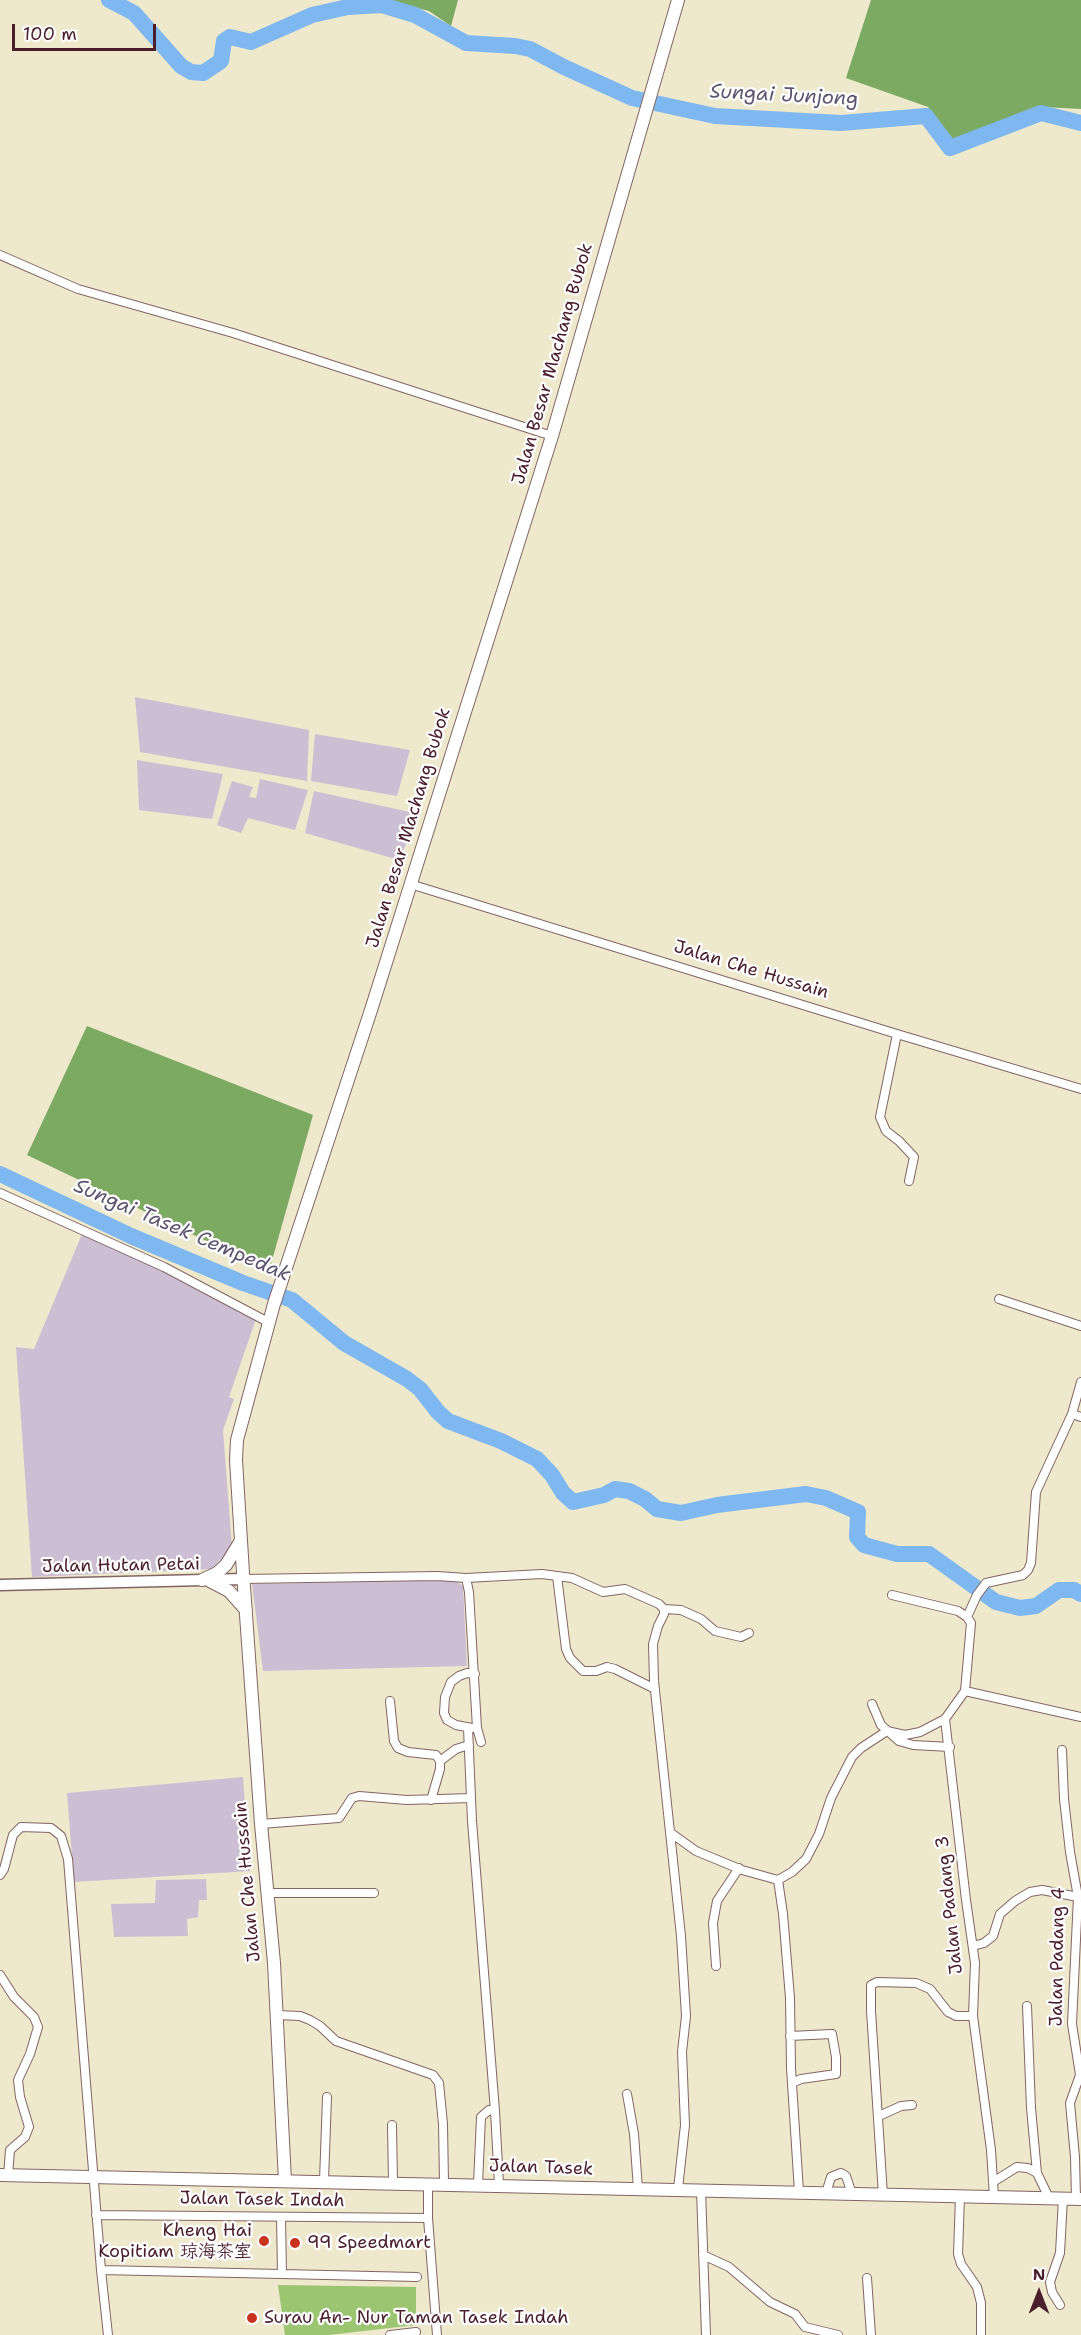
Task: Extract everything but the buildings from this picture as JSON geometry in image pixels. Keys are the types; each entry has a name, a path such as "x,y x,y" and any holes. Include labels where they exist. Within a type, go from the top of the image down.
{"main road":[{"name":"Jalan Besar Machang Bubok","path":"244,1580 236,1460 237,1440 268,1322 371,1010 552,436 678,0"},
{"path":"205,1580 226,1564 241,1540"},
{"path":"205,1580 229,1591 246,1610"},
{"name":"Jalan Che Hussain","path":"244,1580 261,1824 269,1893 285,2181"},
{"name":"Jalan Tasek","path":"4,2175 95,2179 444,2183 1078,2199"}],"street":[{"path":"0,255 78,289 233,333 552,436"},
{"name":"Jalan Che Hussain","path":"410,884 1081,1089"},
{"path":"897,1034 880,1118 886,1131 899,1141 914,1158 909,1181"},
{"path":"0,1193 164,1267 268,1322"},
{"path":"999,1299 1081,1326"},
{"path":"967,1617 977,1595 986,1583 1023,1575 1028,1570 1031,1563 1036,1491 1072,1414 1081,1382"},
{"path":"1072,1414 1081,1417"},
{"path":"244,1580 466,1578 531,1574 557,1576 572,1578 603,1592 625,1589 637,1593 664,1609 681,1610 701,1619 716,1631 741,1637 749,1633"},
{"path":"557,1576 566,1649 570,1658 583,1671 596,1671 607,1667 655,1689"},
{"path":"466,1578 469,1592 474,1674 469,1745 471,1798 499,2185"},
{"name":"Jalan Hutan Petai","path":"0,1585 244,1580"},
{"path":"671,1833 696,1851 777,1880 792,1872 806,1858 819,1834 831,1798 852,1757 861,1748 887,1731 905,1735 920,1732 945,1719 965,1691 971,1623 958,1611 892,1595"},
{"path":"664,1609 653,1644 655,1689 681,1936 686,2016 682,2052 685,2125 678,2189"},
{"path":"474,1674 459,1676 451,1682 445,1697 444,1713 447,1720 472,1728 481,1742"},
{"path":"965,1691 1081,1717"},
{"path":"390,1701 394,1741 398,1748 408,1752 436,1755 440,1761 431,1800"},
{"path":"872,1704 887,1731 899,1741 913,1745 950,1747"},
{"name":"Jalan Padang 3","path":"945,1719 975,1963 973,2016 991,2150 994,2197"},
{"path":"440,1761 456,1749 469,1745"},
{"name":"Jalan Padang 4","path":"1062,1750 1062,1774 1069,1841 1080,1919 1073,1973 1072,2024 1080,2075 1070,2103 1078,2199"},
{"path":"261,1824 339,1818 352,1798 360,1796 431,1800 471,1798"},
{"path":"0,1875 4,1869 13,1835 21,1827 51,1828 61,1836 68,1858 95,2179 96,2215 108,2335"},
{"path":"716,1966 713,1923 717,1901 739,1868"},
{"path":"777,1880 783,1914 790,1998 798,2192"},
{"path":"973,1946 993,1936 1000,1914 1030,1892 1042,1890 1078,1897"},
{"path":"269,1893 374,1893"},
{"path":"0,1975 14,1997 34,2017 38,2027 18,2080 20,2097 29,2127 26,2136 10,2150 4,2175"},
{"path":"883,2195 871,1985 877,1982 916,1983 930,1989 948,2012 956,2016 973,2016"},
{"path":"1027,2007 1031,2108 1037,2173 1049,2198"},
{"path":"277,2015 300,2016 310,2020 336,2041 433,2075 439,2083 443,2124 444,2183"},
{"path":"790,2036 832,2034 836,2057 836,2074 828,2077 801,2079 792,2084"},
{"path":"627,2094 634,2134 638,2189"},
{"path":"324,2181 327,2097"},
{"path":"879,2116 901,2106 912,2105"},
{"path":"478,2184 481,2116 485,2112 495,2111"},
{"path":"392,2125 393,2182"},
{"path":"993,2182 1017,2168 1028,2168 1037,2173"},
{"path":"826,2193 831,2176 841,2174 846,2176 852,2194"},
{"path":"428,2183 428,2218 437,2335"},
{"path":"701,2190 706,2335"},
{"path":"960,2196 958,2254 961,2264 977,2287 981,2303 981,2335"},
{"path":"1060,2305 1052,2292 1050,2282 1060,2253 1063,2198"},
{"name":"Jalan Tasek Indah","path":"96,2215 428,2218"},
{"path":"281,2217 282,2274"},
{"path":"703,2255 729,2267 770,2302 795,2314 805,2327 838,2335"},
{"path":"101,2270 417,2277"},
{"path":"867,2278 871,2335"},
{"path":"390,2335 416,2332"}],"shaded area":[{"path":"135,697 309,730 307,781 140,752"},
{"path":"315,734 410,750 397,796 311,781"},
{"path":"137,760 223,774 212,819 139,810"},
{"path":"260,779 308,790 295,830 248,818 241,833 217,825 232,781 253,787 249,797 256,798"},
{"path":"314,791 419,814 399,860 305,833"},
{"path":"82,1234 184,1277 256,1319 229,1397 234,1399 223,1430 232,1548 211,1569 32,1577 16,1347 34,1349"},
{"path":"455,1580 463,1586 467,1666 263,1671 252,1584"},
{"path":"243,1777 250,1871 74,1882 67,1793"},
{"path":"206,1879 207,1900 199,1900 198,1917 187,1919 188,1936 114,1937 111,1904 155,1903 156,1880"}],"green space":[{"path":"355,0 458,0 451,26 429,11 394,2"},
{"path":"871,0 1081,0 1081,109 1043,107 950,142 928,107 846,78"},
{"path":"87,1026 313,1115 269,1271 27,1155"},
{"path":"278,2285 416,2287 416,2325 329,2335 285,2335"}],"waterway":[{"name":"Sungai Junjong","path":"109,0 134,13 181,66 191,72 203,73 221,61 224,41 230,37 251,42 312,15 348,7 382,5 415,15 466,43 530,49 632,98 715,116 841,123 926,116 950,148 1041,113 1081,123"},
{"name":"Sungai Tasek Cempedak","path":"0,1174 131,1236 243,1283 292,1300 344,1343 407,1379 420,1389 448,1421 501,1441 537,1459 552,1475 563,1493 573,1502 604,1495 615,1489 629,1491 645,1499 657,1509 681,1513 717,1505 806,1494 826,1498 858,1512 857,1537 864,1545 897,1554 929,1554 996,1602 1020,1608 1036,1606 1059,1590 1074,1590 1081,1594"}],"place":[{"name":"Kheng Hai Kopitiam 琼海茶室","path":"264,2241"},
{"name":"99 Speedmart","path":"295,2243"},
{"name":"Surau An- Nur Taman Tasek Indah","path":"252,2318"}]}
